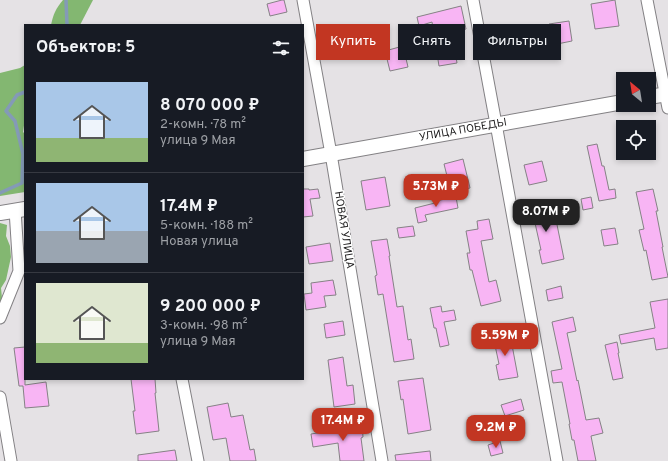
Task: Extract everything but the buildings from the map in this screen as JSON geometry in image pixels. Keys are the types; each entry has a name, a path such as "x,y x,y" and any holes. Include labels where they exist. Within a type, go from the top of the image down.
{"street":[{"name":"НОВАЯ УЛИЦА","path":"303,0 331,154 382,461"},
{"path":"472,0 557,461"},
{"path":"647,0 667,94 668,108"},
{"path":"656,96 667,94"},
{"name":"УЛИЦА ПОБЕДЫ","path":"304,159 616,103"},
{"path":"0,213 20,210 20,271 0,318"},
{"path":"182,380 198,461"},
{"path":"0,397 11,461"}],"green space":[{"path":"63,0 93,0 81,24 51,24 58,6"},
{"path":"24,66 24,192 0,196 0,73"},
{"path":"0,223 7,225 6,236 10,246 11,257 6,280 1,288 2,298 0,303"}],"waterway":[{"path":"66,0 67,24"},
{"path":"0,193 22,183 23,154 15,121 6,111 17,95 24,92"}]}
